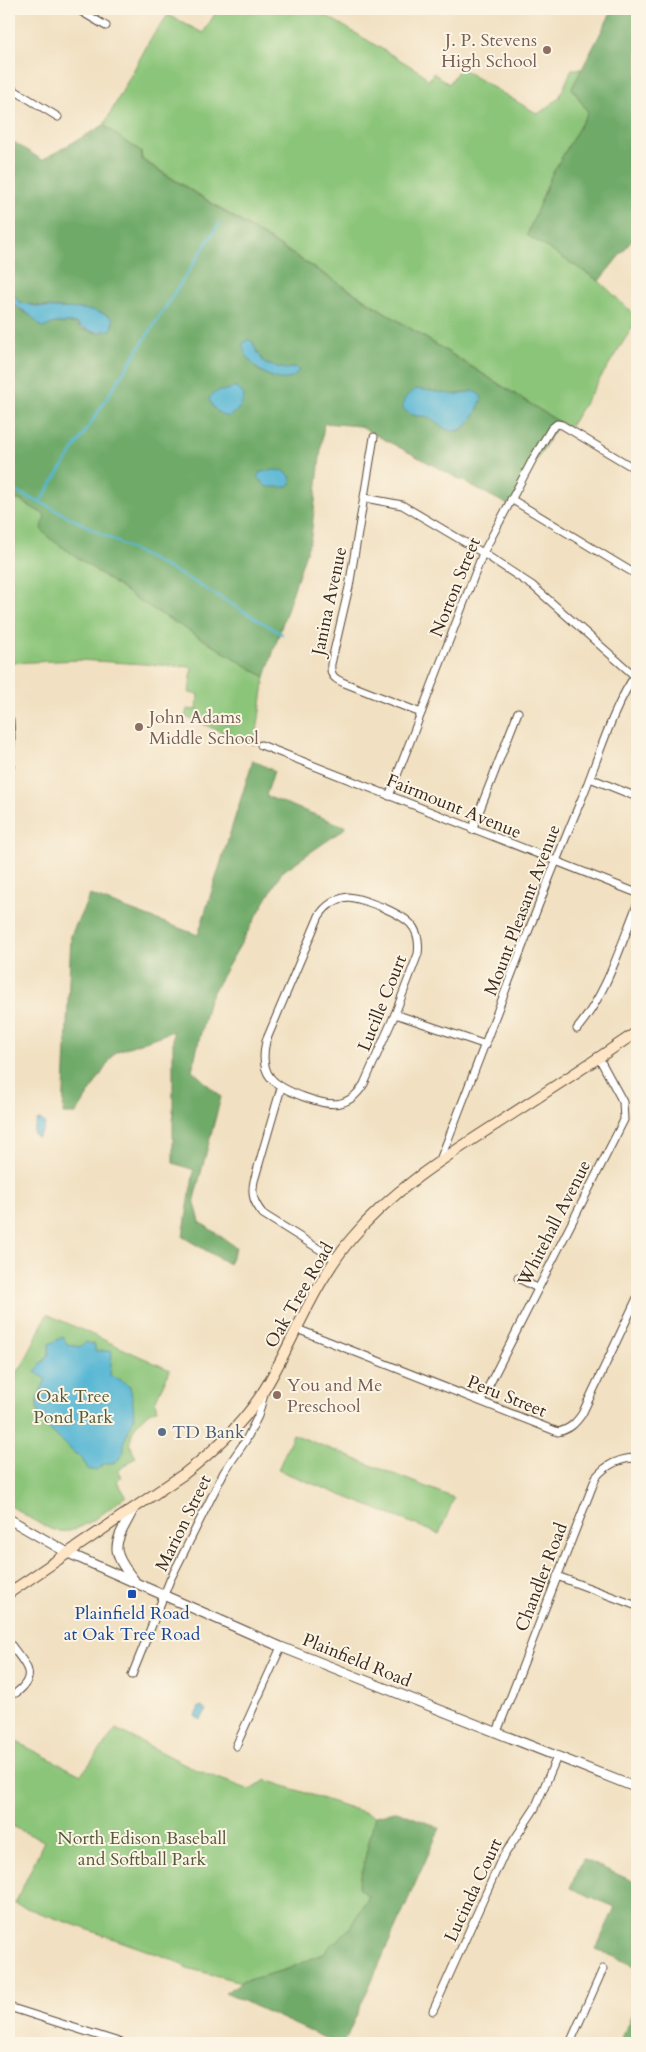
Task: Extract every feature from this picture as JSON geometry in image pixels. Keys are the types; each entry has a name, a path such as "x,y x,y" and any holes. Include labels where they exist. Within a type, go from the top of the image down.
{"main road":[{"name":"Oak Tree Road","path":"9,1593 184,1474 208,1455 234,1428 266,1387 335,1259 372,1214 440,1160 637,1032"}],"street":[{"path":"77,9 106,26"},
{"path":"9,87 58,117"},
{"name":"Norton Street","path":"389,796 483,553 551,429 557,424 562,425 637,470"},
{"name":"Janina Avenue","path":"374,437 349,587 331,664 331,673 333,677 342,682 422,713"},
{"path":"365,498 402,505 483,553 533,586 636,676"},
{"path":"511,499 637,575"},
{"name":"Mount Pleasant Avenue","path":"440,1160 486,1045 555,862 614,718 636,676"},
{"path":"472,830 518,712"},
{"path":"9,720 9,767"},
{"name":"Fairmount Avenue","path":"261,745 637,894"},
{"path":"590,778 637,797"},
{"name":"Lucille Court","path":"348,897 359,898 402,916 413,926 416,932 418,954 395,1014 360,1091 348,1100 326,1104 281,1088 271,1079 266,1067 264,1050 266,1041 318,916 334,901 348,897"},
{"path":"577,1029 590,1014 601,995 637,905"},
{"path":"395,1014 486,1045"},
{"name":"Whitehall Avenue","path":"481,1401 624,1120 623,1102 599,1058"},
{"path":"281,1088 254,1181 252,1196 263,1214 335,1259"},
{"path":"518,1278 538,1288"},
{"name":"Peru Street","path":"297,1329 558,1432 567,1430 576,1424 582,1414 637,1298"},
{"name":"Marion Street","path":"132,1675 165,1595 224,1472 246,1440 258,1416 266,1387"},
{"name":"Chandler Road","path":"496,1732 596,1477 604,1468 614,1462 637,1458"},
{"path":"133,1510 117,1544 117,1556 136,1582"},
{"name":"Plainfield Road","path":"9,1519 68,1553 281,1647 557,1758 637,1788"},
{"path":"557,1576 637,1606"},
{"path":"9,1642 29,1671 29,1679 24,1687 16,1693"},
{"path":"236,1746 281,1647"},
{"name":"Lucinda Court","path":"433,2011 501,1860 532,1812 557,1758"},
{"path":"570,2043 603,1970"},
{"path":"9,2007 122,2043"}],"green space":[{"path":"218,9 321,9 322,13 422,73 429,80 433,73 449,84 460,68 538,114 559,98 572,69 582,69 572,88 588,112 551,176 527,235 599,281 637,317 637,320 569,428 142,159 141,151 104,125 151,38 168,15 203,33"},
{"path":"613,9 637,9 637,234 599,281 527,235 551,176 588,112 572,88"},
{"path":"104,125 141,151 142,160 559,422 510,506 359,426 324,423 311,537 265,677 138,600 48,537 41,529 45,515 20,500 9,499 9,299 17,308 31,316 43,328 54,323 76,323 81,329 101,334 108,315 19,302 13,293 9,297 9,139 42,160","holes":["252,341 265,364 286,369 295,367 291,378 272,377 256,369","436,391 451,395 466,392 479,407 468,424 460,431 447,429 427,416 413,416"]},
{"path":"9,499 19,500 45,515 48,537 138,600 265,677 255,745 185,717 187,709 197,710 198,694 189,693 192,667 79,660 9,663"},
{"path":"253,760 274,771 266,796 347,827 282,872 209,999 192,1070 221,1097 194,1199 200,1222 236,1247 229,1264 183,1237 194,1170 173,1163 173,1031 115,1052 76,1114 63,1114 71,935 90,895 198,935"},
{"name":"Oak Tree Pond Park","path":"47,1314 170,1370 155,1402 157,1409 138,1422 131,1435 132,1450 136,1457 118,1471 121,1477 117,1481 126,1496 92,1521 72,1530 63,1531 54,1530 42,1525 9,1505 9,1377 22,1367"},
{"path":"293,1434 454,1498 439,1534 278,1470"},
{"name":"North Edison Baseball and Softball Park","path":"116,1729 199,1771 250,1790 266,1780 375,1816 358,1888 369,1896 349,1929 322,1954 288,1969 241,1982 187,1968 174,1960 15,1904 44,1841 9,1825 9,1741 13,1740 81,1775"},
{"path":"397,1811 440,1828 344,2043 336,2043 225,1993 241,1982 288,1969 322,1954 349,1929 369,1896 358,1888 375,1816"},
{"path":"583,1859 637,1883 637,1967 596,1949 615,1907 570,1888"},
{"path":"637,2001 637,2043 620,2043"}],"water":[{"path":"13,293 19,302 31,305 88,310 106,315 113,319 112,329 93,331 76,323 54,323 43,328 31,316 11,302 9,297"},
{"path":"248,340 252,341 265,364 286,369 295,367 299,370 293,377 285,379 266,374 257,368 245,352 243,343"},
{"path":"234,386 244,394 244,398 239,408 227,417 216,410 209,399 214,393"},
{"path":"416,389 457,395 473,391 482,398 470,422 460,430 454,431 445,429 428,417 413,415 403,409 403,402 406,397"},
{"path":"284,471 290,476 291,484 286,487 267,487 257,477 261,472"},
{"path":"41,1120 45,1123 44,1128 39,1136 36,1137 33,1132 37,1121"},
{"path":"63,1337 67,1344 79,1347 86,1342 95,1345 95,1351 112,1351 110,1376 130,1386 134,1418 124,1441 124,1451 117,1462 104,1464 96,1470 89,1470 80,1456 74,1453 50,1430 40,1417 38,1410 39,1393 46,1379 35,1372 49,1354 49,1344"},
{"path":"202,1706 206,1710 199,1720 195,1716 199,1707"}],"waterway":[{"path":"40,502 219,224"},
{"path":"9,489 40,502 191,580 282,634"}],"place":[{"name":"J. P. Stevens High School","path":"547,50"},
{"name":"John Adams Middle School","path":"139,727"},
{"name":"You and Me Preschool","path":"277,1395"},
{"name":"TD Bank","path":"162,1432"},
{"name":"Plainfield Road at Oak Tree Road","path":"132,1594"}]}
